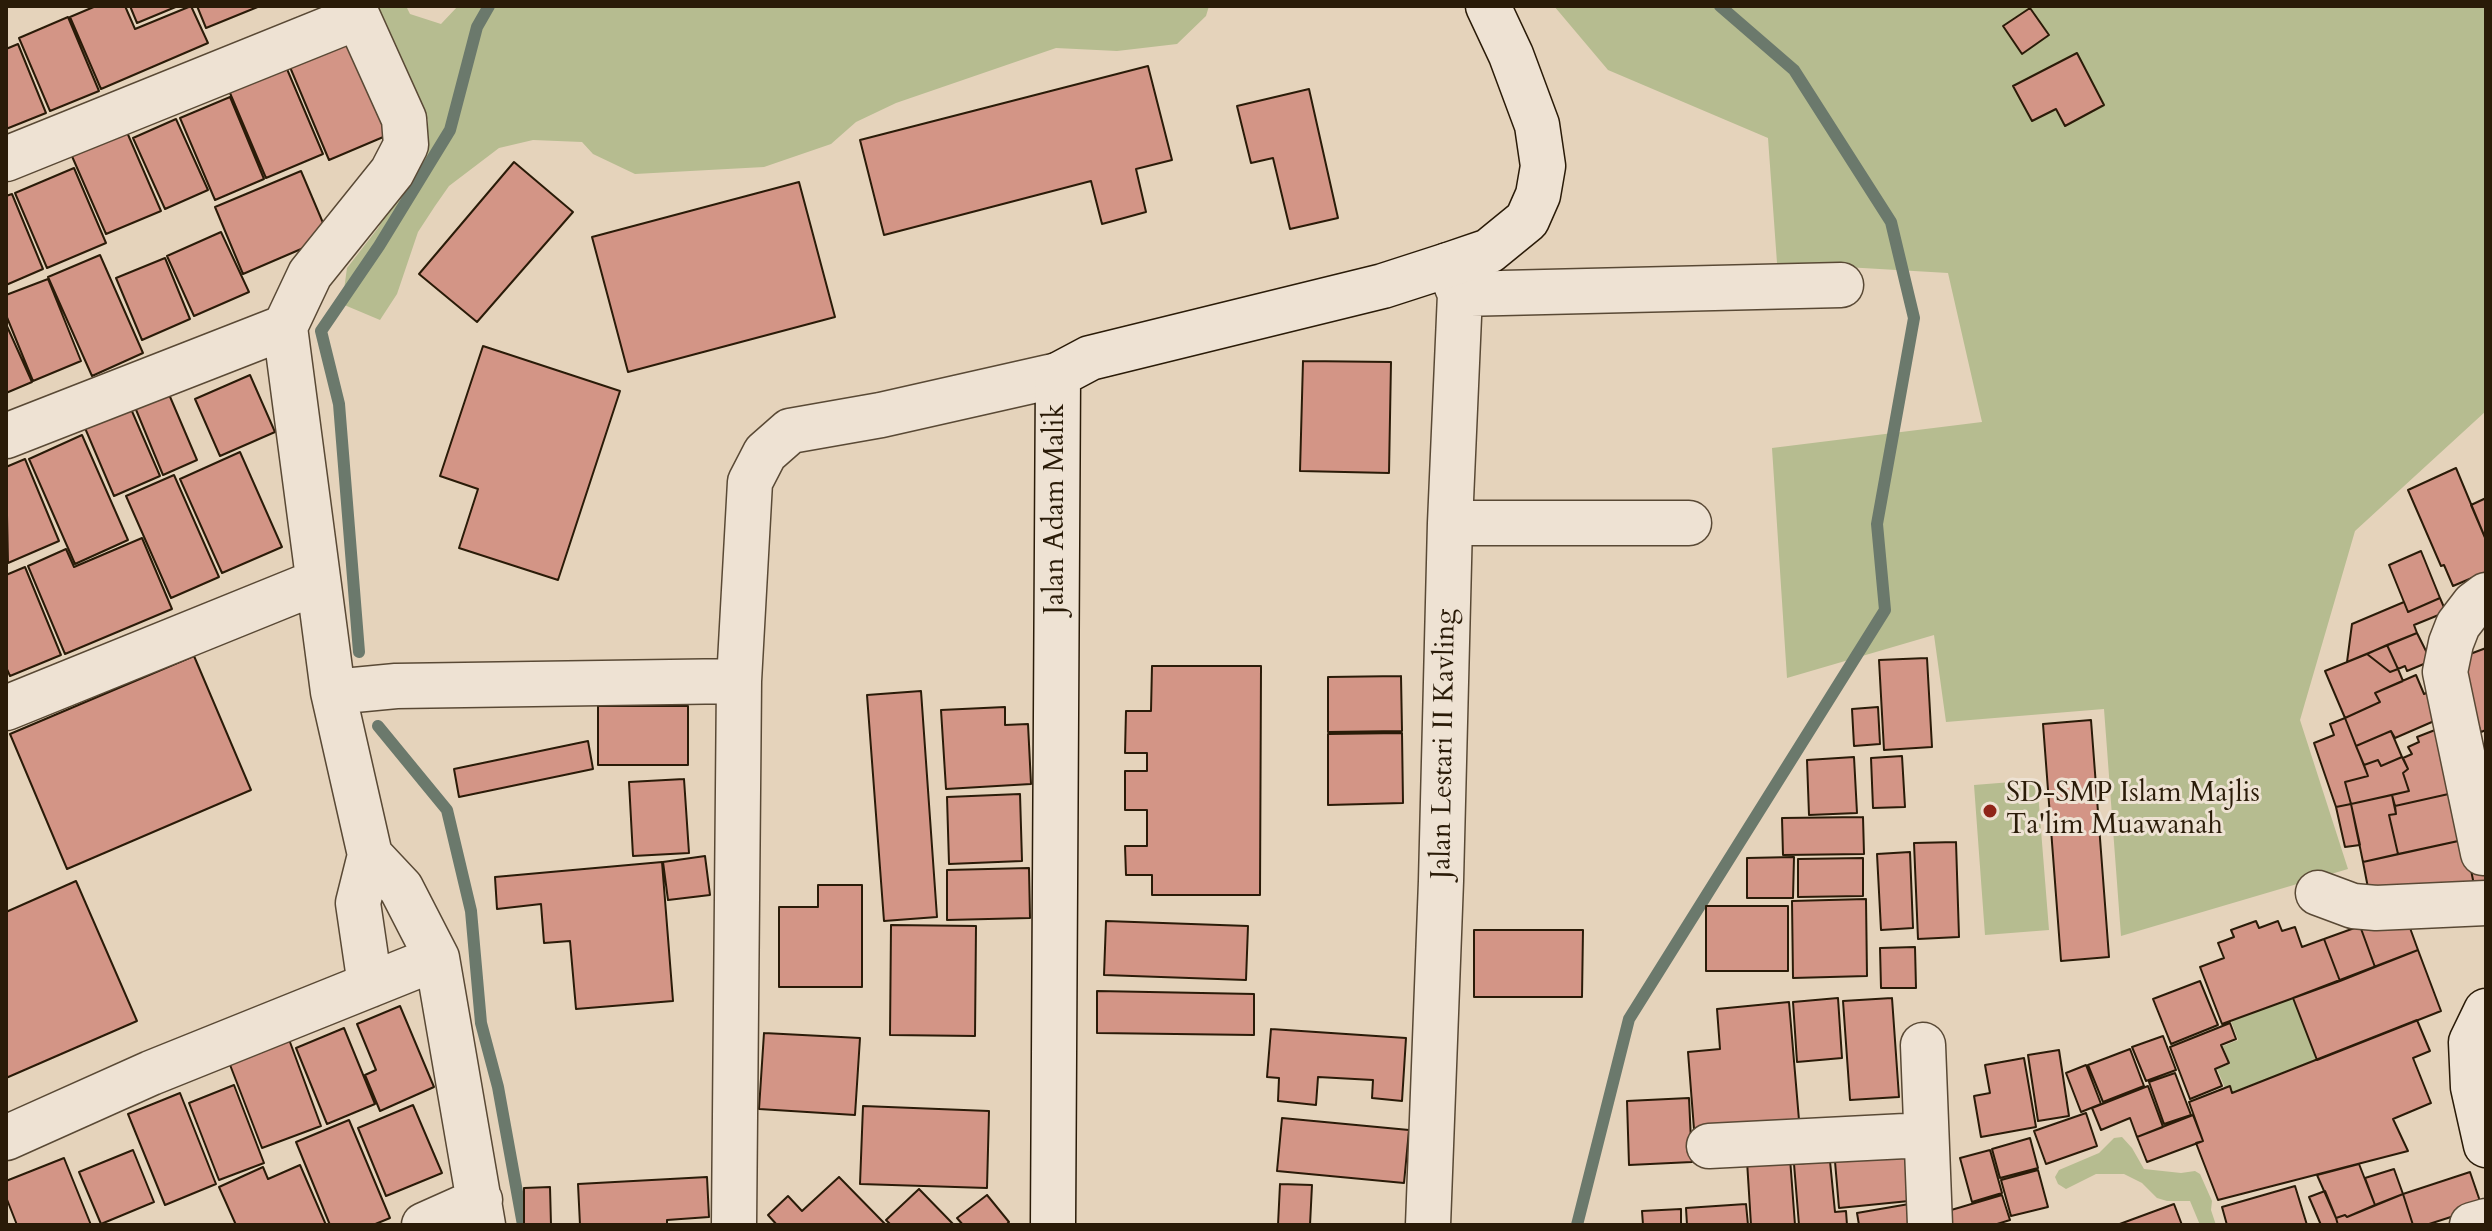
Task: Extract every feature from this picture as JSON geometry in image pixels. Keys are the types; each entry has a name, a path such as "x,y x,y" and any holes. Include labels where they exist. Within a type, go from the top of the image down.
{"street":[{"name":"Jalan Adam Malik","path":"1053,1225 1058,375 1090,358 1383,286 1454,280 1527,220 1538,195 1543,166 1537,125 1511,55 1488,6"},
{"path":"6,159 356,11 404,119 406,145 392,172 310,274 285,327 333,692 370,855 358,903 370,985"},
{"path":"1454,280 1515,291 1841,285"},
{"name":"Jalan Lestari II Kavling","path":"1428,1225 1441,881 1454,280"},
{"path":"6,436 285,327"},
{"path":"734,1225 739,681 750,482 765,453 790,431 881,415 1058,375"},
{"path":"1450,523 1689,523"},
{"path":"6,708 317,582"},
{"path":"2483,853 2445,672 2458,625 2474,604 2486,595"},
{"path":"333,692 396,686 739,681"},
{"path":"370,855 401,888 437,958 482,1213 424,1225"},
{"path":"2318,893 2353,906 2376,908 2486,903"},
{"path":"6,1138 151,1073 437,958"},
{"path":"2486,1011 2471,1042 2473,1087 2486,1145"},
{"path":"1923,1045 1930,1225"},
{"path":"1709,1146 1925,1135"},
{"path":"2472,1225 2486,1221"}],"green space":[{"path":"367,6 406,6 410,14 441,24 458,6 1209,6 1206,16 1177,44 1117,51 1056,48 896,103 856,122 831,144 764,167 635,174 593,154 582,142 533,140 499,148 449,186 435,206 418,232 397,294 380,320 342,304 347,268 378,228 422,154 428,120"},
{"path":"1554,6 2486,6 2486,411 2355,531 2300,720 2348,869 2121,936 2104,709 1946,722 1934,635 1787,678 1772,448 1982,422 1948,273 1777,263 1768,138 1608,70"},
{"path":"2037,780 2049,930 1985,935 1974,785"},
{"path":"2293,998 2317,1060 2232,1093 2230,1086 2225,1088 2217,1069 2230,1064 2223,1046 2238,1040 2231,1021"},
{"path":"2122,1137 2144,1169 2181,1173 2195,1171 2200,1174 2212,1201 2211,1210 2216,1225 2200,1225 2190,1201 2157,1198 2142,1183 2124,1174 2096,1174 2066,1189 2058,1184 2055,1177 2059,1170 2099,1153 2114,1138"}],"building":[{"path":"96,6 125,6 135,29 191,6 208,43 101,89 70,17"},
{"path":"130,6 178,6 137,23"},
{"path":"197,6 260,6 206,28"},
{"path":"2030,8 2049,35 2022,54 2003,26"},
{"path":"68,17 99,91 50,111 19,38"},
{"path":"345,35 388,135 329,160 287,60"},
{"path":"18,44 46,113 6,129 6,49"},
{"path":"2077,53 2104,105 2065,126 2056,109 2032,121 2013,86"},
{"path":"284,62 323,154 266,178 227,86"},
{"path":"1148,66 1172,160 1136,169 1146,212 1102,224 1091,181 884,235 860,140"},
{"path":"1309,89 1338,218 1290,229 1273,158 1251,163 1237,106"},
{"path":"230,97 264,179 215,200 180,118"},
{"path":"176,119 208,190 165,209 133,138"},
{"path":"126,130 161,211 106,234 71,154"},
{"path":"514,162 573,212 477,322 419,274"},
{"path":"74,168 106,243 47,268 15,193"},
{"path":"301,171 329,237 243,274 215,207"},
{"path":"799,182 835,317 628,372 592,237"},
{"path":"12,194 43,269 6,285 6,196"},
{"path":"221,232 249,292 194,316 167,256"},
{"path":"100,255 143,353 92,376 48,277"},
{"path":"165,258 190,319 142,340 116,278"},
{"path":"48,279 81,361 33,381 6,315 6,295"},
{"path":"6,324 32,382 6,393"},
{"path":"483,346 620,391 558,580 459,548 478,489 440,476"},
{"path":"1303,361 1391,362 1389,473 1300,471"},
{"path":"250,375 275,432 220,456 195,399"},
{"path":"165,385 197,460 163,475 132,400"},
{"path":"128,402 160,476 114,496 82,421"},
{"path":"82,435 128,540 75,564 29,459"},
{"path":"240,452 282,547 222,573 180,479"},
{"path":"25,459 59,541 8,563 6,467"},
{"path":"2456,468 2486,540 2486,572 2453,586 2408,490"},
{"path":"174,475 219,577 171,598 126,496"},
{"path":"2486,498 2486,540 2471,505"},
{"path":"142,538 172,609 65,654 28,566 66,549 74,567"},
{"path":"2421,551 2440,598 2408,612 2389,565"},
{"path":"25,567 61,655 10,676 6,667 6,575"},
{"path":"2440,598 2446,612 2414,625 2417,633 2347,662 2352,624 2404,602 2408,612"},
{"path":"2417,633 2431,661 2407,671 2405,666 2398,669 2387,645"},
{"path":"2387,645 2398,669 2390,672 2367,654"},
{"path":"2486,648 2486,730 2481,732 2454,660"},
{"path":"2367,654 2390,672 2398,669 2403,681 2375,693 2380,702 2345,718 2325,671"},
{"path":"194,656 251,790 67,869 10,734"},
{"path":"1927,658 1932,747 1884,750 1879,660"},
{"path":"1152,666 1261,666 1260,895 1152,895 1152,875 1126,875 1125,846 1147,846 1147,810 1125,810 1125,771 1147,771 1147,753 1125,753 1126,711 1151,711"},
{"path":"2416,675 2424,694 2435,689 2448,715 2395,738 2391,731 2356,746 2345,718 2380,702 2375,693"},
{"path":"1401,676 1402,731 1328,732 1328,677"},
{"path":"921,691 937,917 884,921 867,695"},
{"path":"598,706 688,706 688,765 598,765"},
{"path":"1005,707 1005,725 1028,724 1031,784 946,789 941,710"},
{"path":"1878,707 1880,744 1854,746 1852,709"},
{"path":"2345,718 2368,776 2345,782 2351,804 2336,807 2314,743 2334,735 2330,724"},
{"path":"2091,720 2109,957 2061,961 2043,724"},
{"path":"2435,730 2462,791 2395,806 2392,795 2409,791 2403,773 2408,769 2403,758 2412,754 2408,747 2419,742 2417,737"},
{"path":"2391,731 2402,757 2381,766 2378,760 2364,765 2356,746"},
{"path":"1402,733 1403,803 1328,805 1328,734"},
{"path":"588,741 593,769 459,797 454,769"},
{"path":"1902,756 1905,807 1873,808 1871,758"},
{"path":"1854,757 1857,813 1809,815 1807,760"},
{"path":"2402,757 2408,769 2403,773 2409,791 2351,804 2345,782 2368,776 2364,765 2378,760 2381,766"},
{"path":"684,779 689,853 633,856 629,782"},
{"path":"2462,791 2472,838 2398,854 2389,815 2396,814 2395,806"},
{"path":"1020,794 1022,861 949,864 947,797"},
{"path":"2392,795 2396,814 2389,815 2398,854 2363,862 2351,804"},
{"path":"2351,804 2360,845 2345,847 2336,807"},
{"path":"1863,817 1864,854 1783,855 1782,818"},
{"path":"2472,838 2470,865 2474,885 2369,893 2363,862"},
{"path":"1956,842 1959,937 1918,939 1914,843"},
{"path":"1910,852 1913,928 1881,930 1877,854"},
{"path":"2486,852 2486,881 2474,885 2470,865"},
{"path":"705,856 710,895 668,900 663,862"},
{"path":"1794,857 1793,898 1747,898 1747,858"},
{"path":"1863,858 1863,896 1798,897 1798,859"},
{"path":"662,862 673,1001 576,1009 570,941 544,943 541,904 497,909 495,877"},
{"path":"1029,868 1030,918 947,920 947,870"},
{"path":"76,881 137,1021 6,1078 6,912"},
{"path":"818,885 862,885 862,987 779,987 779,907 818,907"},
{"path":"1866,899 1867,976 1793,978 1792,901"},
{"path":"1706,906 1788,906 1788,971 1706,971"},
{"path":"2406,917 2418,950 2375,967 2360,926"},
{"path":"1106,921 1248,926 1246,980 1104,975"},
{"path":"2256,921 2259,928 2278,921 2282,931 2295,927 2302,947 2324,939 2340,981 2222,1024 2200,967 2224,958 2218,943 2234,937 2231,930"},
{"path":"891,925 976,926 975,1036 890,1035"},
{"path":"2360,926 2375,967 2340,981 2324,939"},
{"path":"1474,930 1583,930 1582,997 1474,997"},
{"path":"1915,947 1916,988 1881,988 1880,948"},
{"path":"2418,950 2441,1011 2317,1060 2293,998"},
{"path":"2200,981 2218,1025 2171,1044 2153,999"},
{"path":"1097,991 1254,994 1254,1035 1097,1033"},
{"path":"1838,998 1842,1058 1797,1062 1793,1002"},
{"path":"1892,998 1899,1097 1850,1100 1843,1001"},
{"path":"1789,1002 1799,1120 1694,1129 1688,1052 1720,1049 1717,1009"},
{"path":"400,1006 434,1087 380,1111 365,1075 376,1070 357,1024"},
{"path":"2417,1020 2430,1051 2413,1058 2431,1103 2393,1119 2408,1151 2218,1200 2196,1143 2203,1141 2189,1102 2230,1086 2232,1093"},
{"path":"2230,1023 2236,1039 2221,1045 2229,1063 2215,1069 2222,1086 2190,1099 2170,1047"},
{"path":"344,1028 375,1104 327,1124 296,1048"},
{"path":"1271,1029 1406,1038 1402,1101 1372,1098 1373,1080 1318,1077 1316,1105 1278,1101 1279,1078 1267,1077"},
{"path":"764,1033 860,1038 855,1115 759,1109"},
{"path":"287,1034 321,1126 262,1148 227,1057"},
{"path":"2163,1036 2176,1070 2146,1081 2132,1047"},
{"path":"2130,1049 2144,1086 2103,1102 2088,1065"},
{"path":"2059,1050 2069,1116 2038,1121 2028,1055"},
{"path":"2024,1058 2036,1127 1981,1137 1974,1096 1990,1093 1985,1065"},
{"path":"2086,1065 2101,1104 2081,1112 2066,1073"},
{"path":"2175,1073 2191,1115 2164,1124 2149,1082"},
{"path":"234,1085 264,1163 219,1180 189,1103"},
{"path":"2148,1086 2163,1127 2137,1137 2130,1118 2101,1130 2092,1108"},
{"path":"180,1093 216,1184 165,1205 128,1114"},
{"path":"1689,1098 1692,1162 1629,1165 1627,1101"},
{"path":"413,1105 442,1173 386,1196 358,1128"},
{"path":"863,1106 989,1111 987,1188 860,1184"},
{"path":"2086,1113 2097,1146 2046,1164 2034,1131"},
{"path":"2193,1115 2203,1141 2147,1162 2137,1137"},
{"path":"1282,1118 1409,1130 1404,1183 1277,1171"},
{"path":"349,1120 390,1218 373,1225 330,1225 296,1142"},
{"path":"2030,1138 2038,1168 2000,1178 1992,1149"},
{"path":"1904,1143 1909,1201 1839,1208 1834,1150"},
{"path":"133,1150 154,1202 101,1224 79,1172"},
{"path":"1990,1150 2002,1193 1972,1202 1960,1158"},
{"path":"64,1158 91,1225 17,1225 6,1197 6,1181"},
{"path":"1790,1158 1795,1225 1751,1225 1747,1161"},
{"path":"1830,1161 1835,1212 1846,1211 1847,1225 1799,1225 1794,1164"},
{"path":"2359,1164 2375,1205 2347,1217 2336,1218 2317,1175"},
{"path":"300,1165 326,1225 236,1225 219,1187 263,1167 268,1179"},
{"path":"2394,1169 2403,1194 2375,1205 2365,1178"},
{"path":"2038,1170 2048,1207 2011,1216 2001,1180"},
{"path":"2470,1172 2482,1207 2426,1225 2413,1225 2403,1194"},
{"path":"707,1177 709,1217 667,1220 667,1225 580,1225 578,1184"},
{"path":"839,1177 886,1225 777,1225 768,1215 788,1196 802,1211"},
{"path":"1280,1184 1312,1185 1310,1225 1278,1225"},
{"path":"2295,1186 2307,1225 2227,1225 2222,1207"},
{"path":"550,1187 551,1225 524,1225 524,1188"},
{"path":"919,1189 954,1225 891,1225 886,1220"},
{"path":"2325,1191 2338,1225 2321,1225 2309,1197"},
{"path":"2403,1194 2413,1225 2338,1225 2336,1218 2347,1217"},
{"path":"987,1195 1009,1222 1006,1225 963,1225 957,1218"},
{"path":"2002,1195 2010,1220 1994,1225 1944,1225 1941,1213"},
{"path":"1746,1204 1748,1225 1687,1225 1686,1208"},
{"path":"1909,1204 1912,1225 1859,1225 1857,1213"},
{"path":"2174,1204 2182,1225 2117,1225"},
{"path":"1681,1209 1681,1225 1643,1225 1642,1211"}],"waterway":[{"path":"359,652 339,404 321,331 379,246 450,130 477,27 489,6"},
{"path":"1577,1225 1629,1019 1885,610 1877,524 1914,318 1891,222 1794,70 1720,6"},
{"path":"378,726 447,810 471,911 481,1023 498,1087 523,1225"}],"place":[{"name":"SD-SMP Islam Majlis Ta'lim Muawanah","path":"1990,811"}]}
